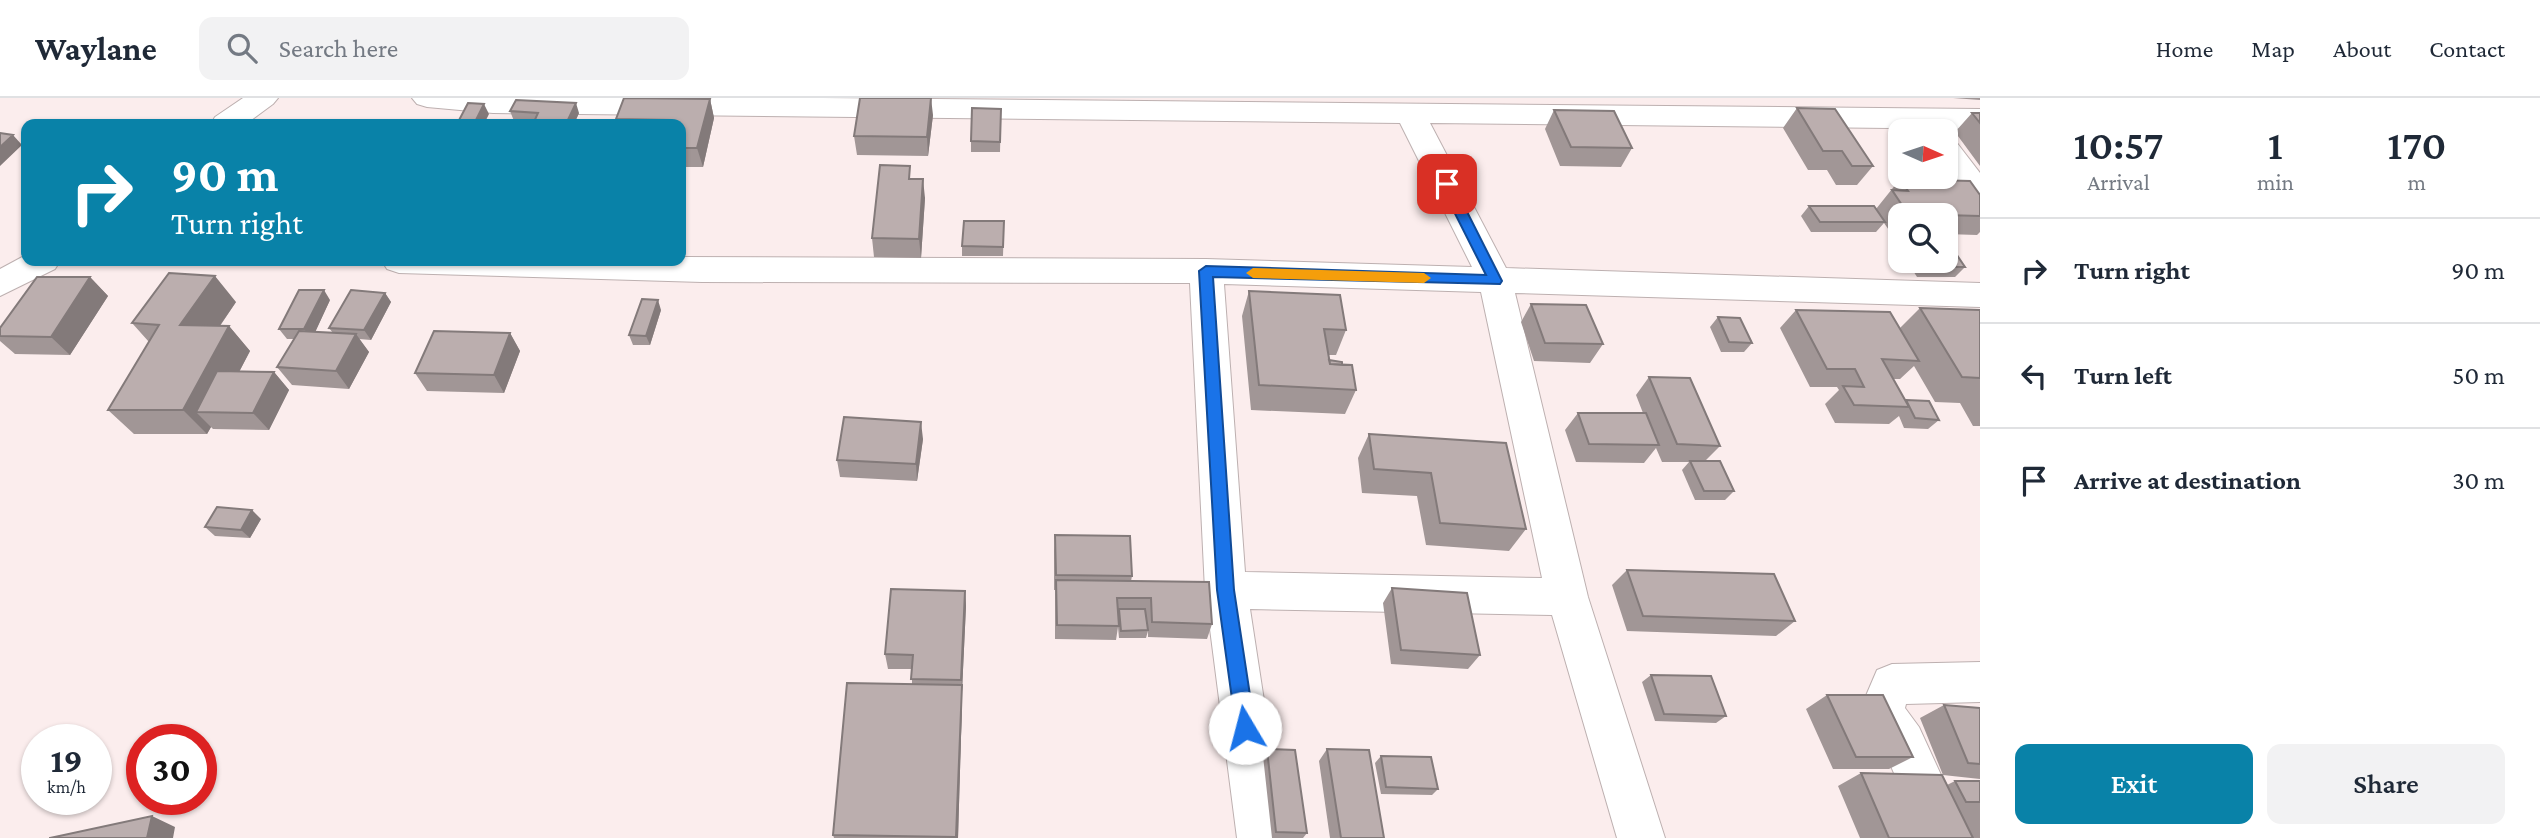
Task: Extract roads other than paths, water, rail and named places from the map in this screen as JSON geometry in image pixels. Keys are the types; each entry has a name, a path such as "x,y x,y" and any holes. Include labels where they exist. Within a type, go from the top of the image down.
{"street":[{"path":"233,119 263,98"},
{"path":"427,98 492,104 1919,116 1980,119"},
{"path":"1410,113 1495,281 1567,597 1642,838"},
{"path":"1958,166 1980,195"},
{"path":"0,285 34,266"},
{"path":"567,266 702,270 1206,271 1980,295"},
{"path":"1206,271 1226,590 1261,838"},
{"path":"1226,590 1567,597"},
{"path":"1947,838 1903,742 1881,712 1892,684 1980,682"}]}
